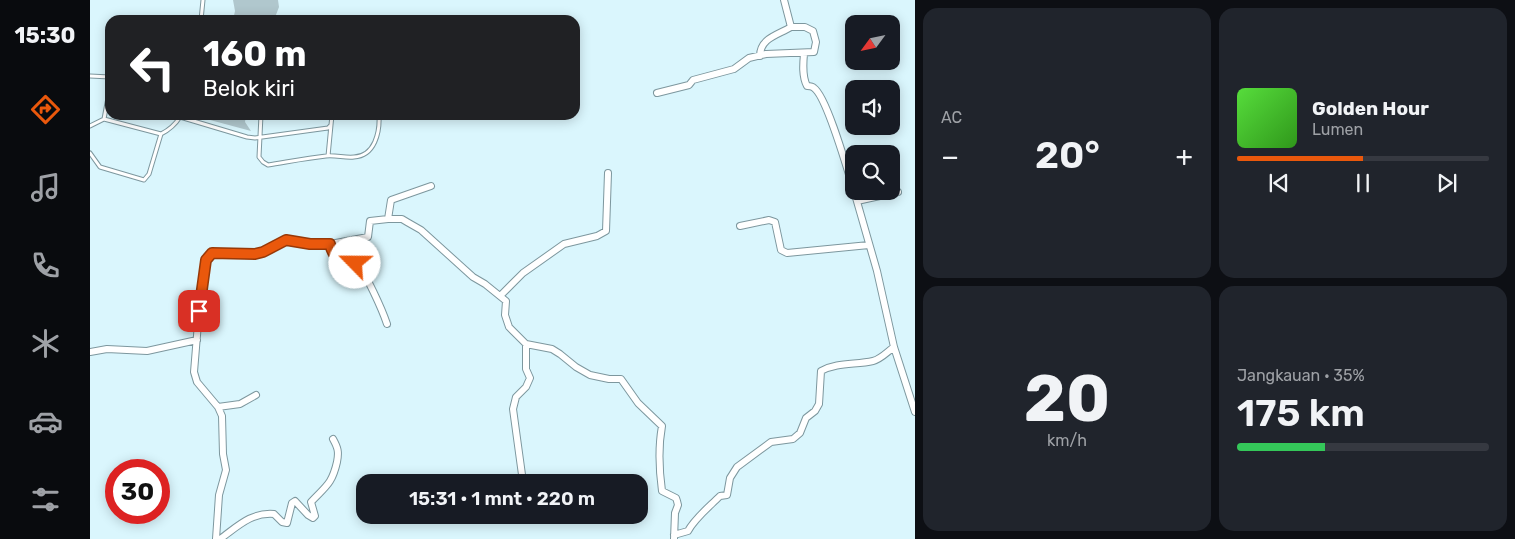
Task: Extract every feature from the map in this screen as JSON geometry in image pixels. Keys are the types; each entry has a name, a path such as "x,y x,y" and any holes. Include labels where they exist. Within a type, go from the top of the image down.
{"street":[{"path":"784,0 791,27"},
{"path":"657,93 689,85 693,80 734,70 749,58 778,53 804,54 814,52 816,42 813,32 805,27 791,27 765,41 761,47 760,56"},
{"path":"804,54 803,65 806,84 816,89 825,105 845,164"},
{"path":"500,296 523,273 564,244 597,236 606,231 608,173"},
{"path":"388,219 392,198 403,197 431,186"},
{"path":"862,200 857,201 877,271 894,348 915,412"},
{"path":"216,539 219,495 226,470 223,454 222,416 218,407 202,390 195,377 202,286 206,260 209,254 255,254 286,240 310,244 330,244 368,237 370,221 402,219 421,230 473,277 506,301 505,315 509,327 526,344 552,349 576,368 590,375 600,378 621,379 638,403 662,426 659,450 660,478 662,491 677,501 678,505 675,513 674,537 688,531 693,523 720,496 728,495 732,474 743,462 771,442 793,439 798,436 806,418 814,412 819,404 821,371 846,363 872,361 894,348"},
{"path":"740,226 769,220 775,222 781,250 787,253 869,245"},
{"path":"330,244 335,257 350,261 359,266 376,296 388,324"},
{"path":"90,352 107,349 147,350 197,340"},
{"path":"522,474 513,409 516,397 526,387 530,378 526,368 526,344"},
{"path":"218,407 240,404 256,395"},
{"path":"220,539 256,515 274,514 282,522 287,523 294,501 313,518 315,516 312,502 327,486 334,474 338,451 333,439"}],"lane":[{"path":"202,15 203,0"},
{"path":"90,76 105,77"},
{"path":"104,120 105,114"},
{"path":"90,126 104,120 161,134 169,130 177,120"},
{"path":"193,120 247,137 260,138 328,128 331,125"},
{"path":"261,120 259,157 268,165 328,156 355,157 366,154 373,145 380,127 379,120"},
{"path":"328,156 332,120"},
{"path":"90,153 100,167 144,180 149,174 161,134"}],"shaded area":[{"path":"233,0 278,0 279,7 276,15 234,15"},
{"path":"210,120 245,120 251,131"}],"route":[{"path":"199,311 206,260 207,256 212,253 255,254 286,240 292,240 318,245 330,244 335,257 355,263"}]}
